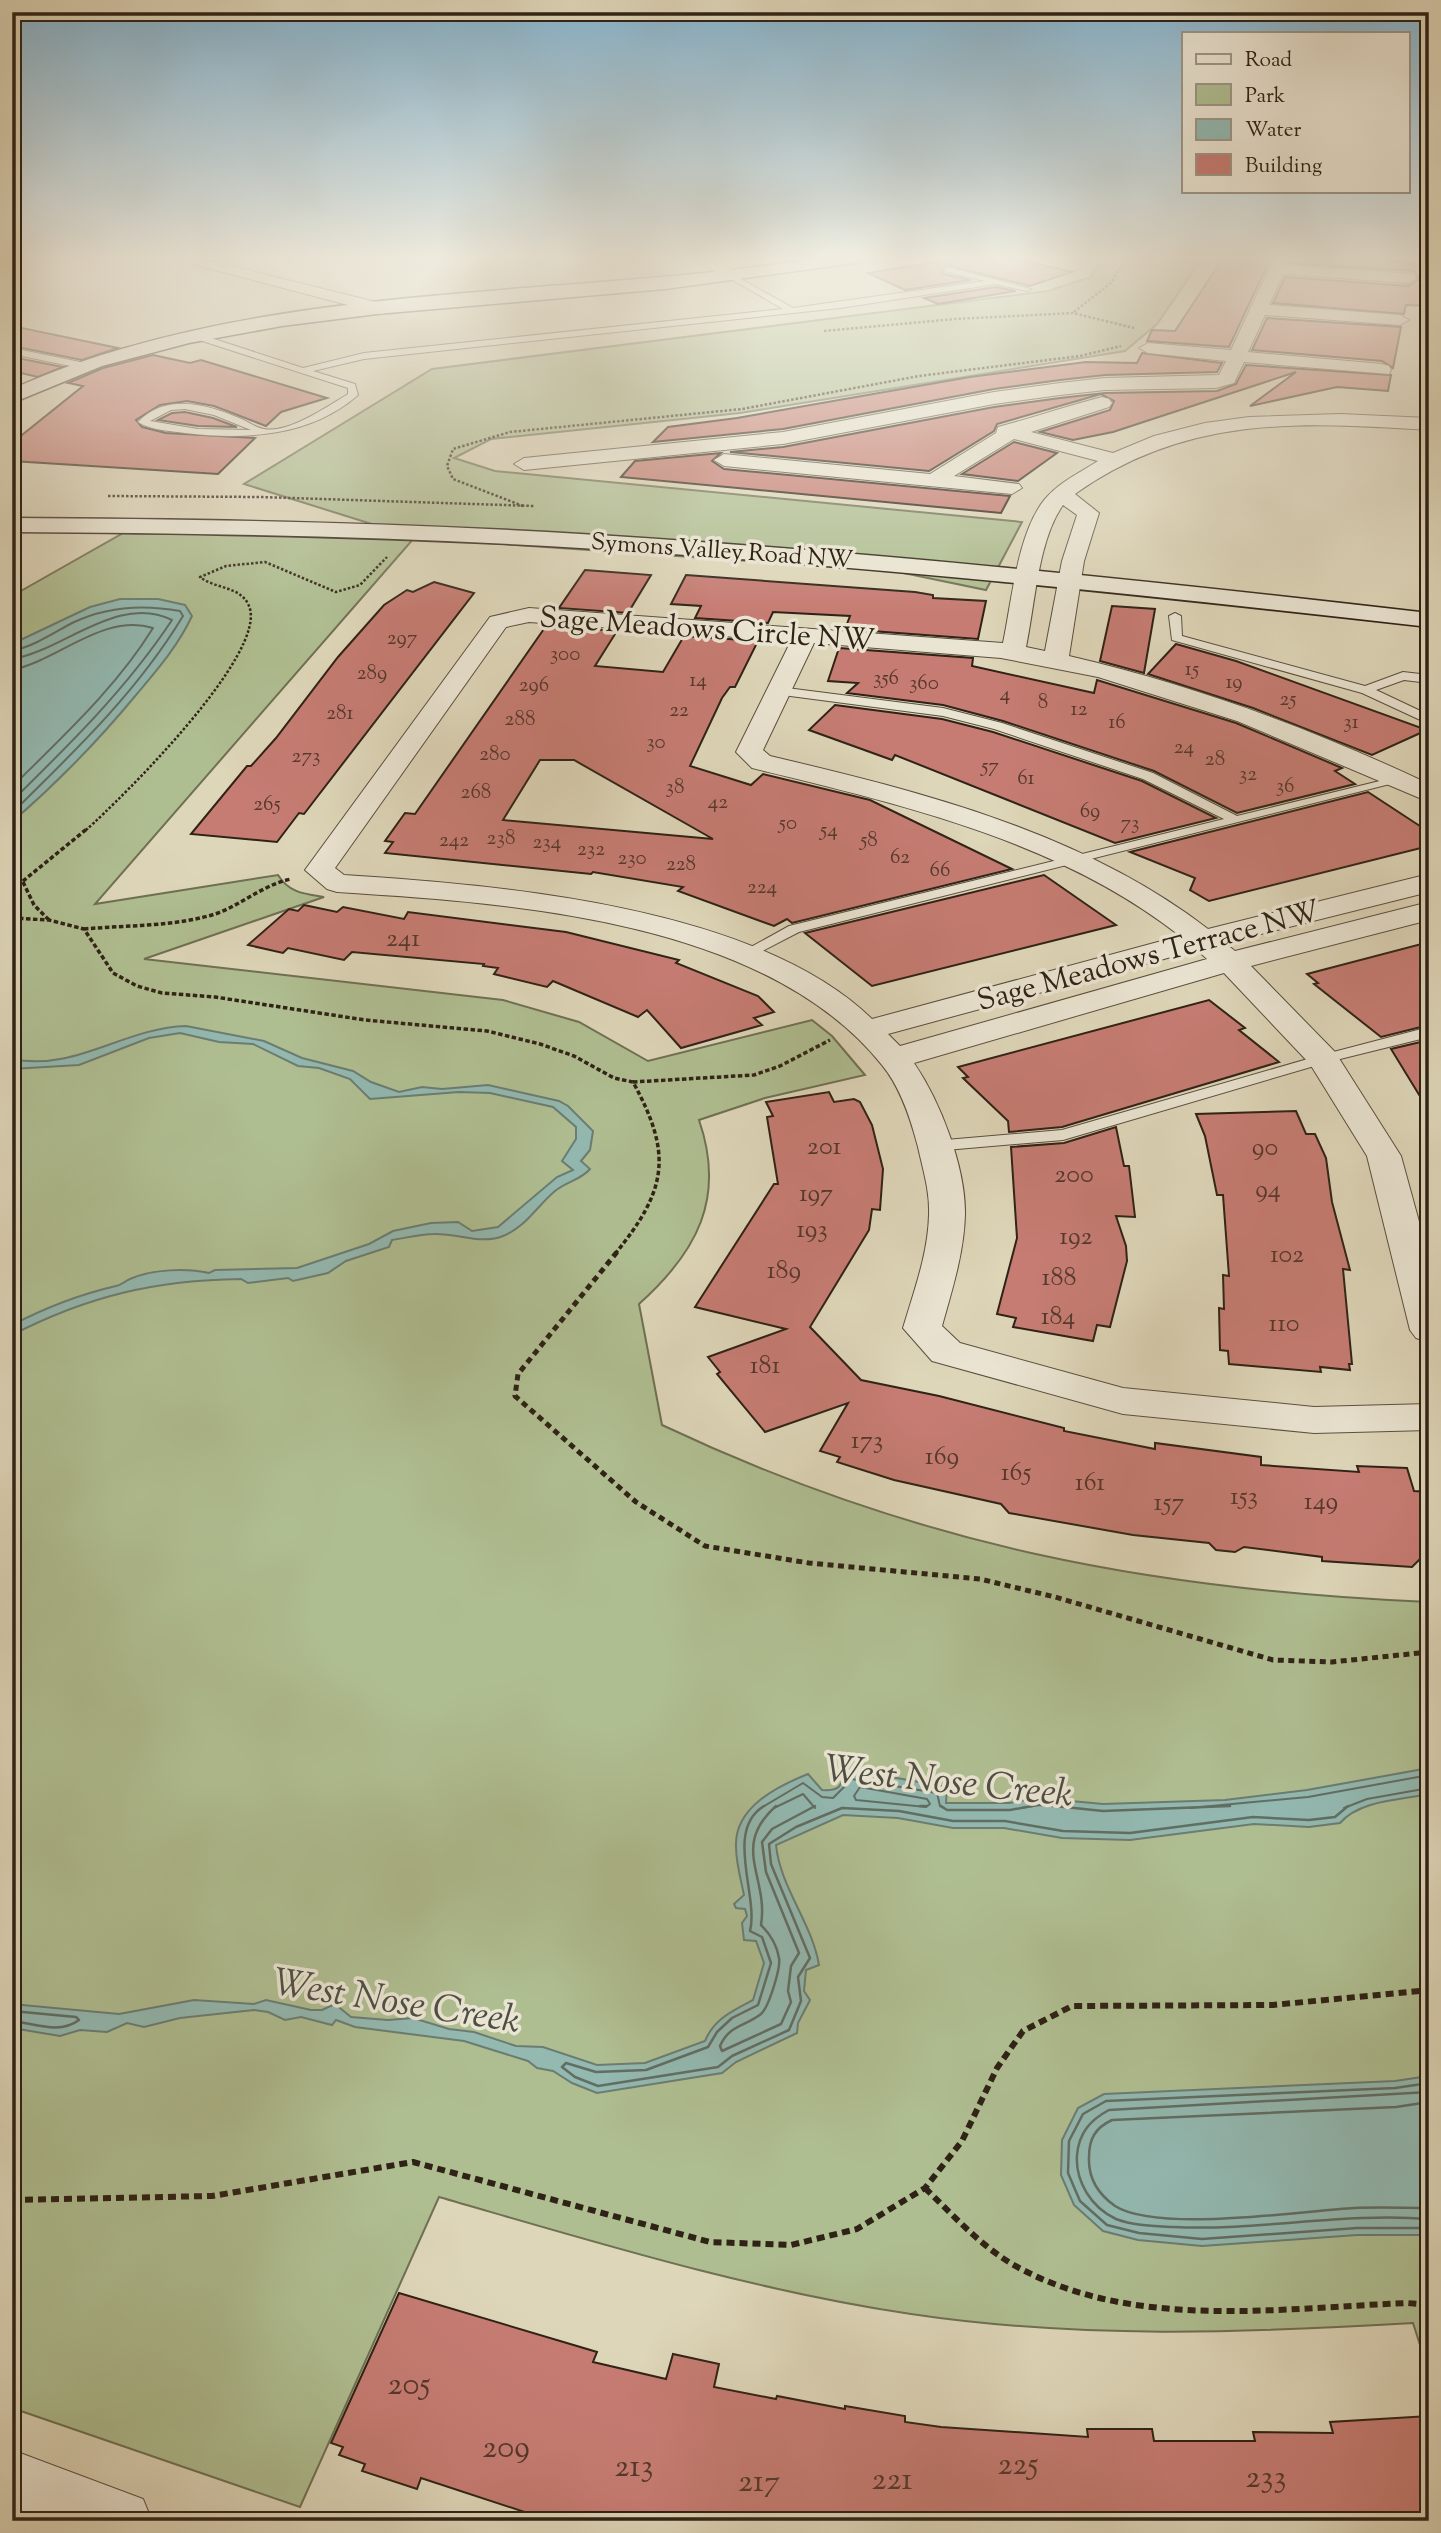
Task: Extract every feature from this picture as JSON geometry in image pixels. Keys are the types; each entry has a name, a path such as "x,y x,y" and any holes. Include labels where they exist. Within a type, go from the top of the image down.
{"main road":[{"path":"12,397 61,376"},
{"name":"Symons Valley Road NW","path":"12,505 418,514 605,522 1030,576"},
{"name":"Symons Valley Road NW","path":"12,525 274,525 525,536 903,563 1030,576 1072,570 1429,602"},
{"name":"Symons Valley Road NW","path":"1072,570 1429,620"}],"street":[{"path":"933,481 985,444 1068,411 1181,385 1227,379 1228,376"},
{"path":"748,452 904,414 993,398 1105,384 1181,385"},
{"path":"904,414 974,424 1114,459"},
{"path":"1013,652 1030,576 1050,507 1062,495 1114,459 1183,434 1228,426 1371,421 1429,424"},
{"path":"524,464 652,453 748,452 933,481 1012,488"},
{"path":"1056,660 1072,570 1087,513 1062,495"},
{"name":"Sage Meadows Circle NW","path":"319,870 499,622 529,615 1013,652 1056,660 1183,695 1246,716 1429,794"},
{"path":"806,635 750,752 761,762 903,796 998,828 1072,860 1163,908 1203,939 1229,962 1323,1059 1384,1156 1429,1330"},
{"path":"319,870 337,884 513,897 622,916 703,940 782,971 868,1030 894,1058 927,1117 947,1198 941,1264 922,1328 946,1352 1123,1401 1314,1420 1429,1417"},
{"name":"Sage Meadows Terrace NW","path":"868,1030 1203,939 1429,883"},
{"name":"Sage Meadows Terrace NW","path":"894,1058 1229,962 1429,911"},
{"path":"12,2481 121,2521"}],"lane":[{"path":"262,432 206,408 180,406 152,413 143,422 199,433 262,432 293,427 353,395 352,386 320,376"},
{"path":"1175,616 1176,638 1366,690 1429,720"},
{"path":"1366,690 1403,676 1429,679"},
{"path":"779,691 943,712 998,726 1148,776 1235,820"},
{"path":"745,956 794,929 1400,780"},
{"path":"934,1146 1063,1135 1323,1059 1429,1032"}],"path":[{"path":"523,506 453,480 447,466 453,449 475,440 510,432 742,409 918,376"},
{"path":"12,890 104,813 157,760 195,719 230,667 253,624 251,611 240,594 200,577 219,569 254,562 274,564 320,589 348,589 359,586 371,575 407,532"},
{"path":"12,918 49,920 84,929 201,917 220,912 272,883 319,870"},
{"path":"23,882 34,905 49,920"},
{"path":"84,929 113,973 136,986 162,993 215,997 365,1020 487,1031 540,1044 574,1056 614,1078 633,1082 730,1079 754,1075 780,1066 836,1038 868,1030"},
{"path":"633,1082 653,1117 662,1152 653,1197 640,1223 518,1374 514,1396 636,1502 705,1546 809,1563 980,1579 1055,1597 1273,1660 1332,1662 1429,1652"},
{"path":"12,2200 212,2196 413,2162 710,2242 791,2245 857,2229 925,2188 962,2141 997,2068 1023,2031 1072,2006 1273,2005 1429,1990"},
{"path":"925,2188 972,2232 1022,2270 1074,2292 1122,2303 1198,2309 1407,2303 1429,2305"}],"green space":[{"path":"420,376 968,376 740,413 491,439 454,458 495,471 1022,522 986,590 894,571 414,538 95,904 278,875 292,889 324,897 144,959 503,1000 579,1022 648,1061 812,1020 832,1036 865,1075 765,1098 699,1120 707,1148 709,1174 707,1199 701,1222 677,1264 639,1304 662,1425 756,1467 850,1502 942,1531 1036,1554 1130,1572 1227,1586 1326,1596 1429,1602 1429,2373 1413,2323 1162,2332 1036,2327 911,2314 732,2278 439,2197 300,2507 12,2408 12,596 125,532 410,536 244,484"}],"water":[{"path":"120,599 158,599 185,605 192,616 167,657 122,712 61,777 12,822 12,644 90,607"},
{"path":"186,1026 264,1041 302,1058 353,1071 371,1082 399,1092 422,1087 442,1089 488,1085 559,1101 568,1106 593,1131 590,1150 581,1161 590,1169 555,1191 525,1222 503,1236 478,1239 434,1234 392,1240 389,1247 346,1261 328,1273 293,1281 288,1278 248,1283 241,1279 210,1280 151,1287 95,1300 12,1335 12,1325 37,1313 149,1273 170,1270 209,1273 215,1270 297,1268 369,1244 393,1231 431,1223 458,1222 472,1231 498,1227 557,1177 573,1170 562,1161 576,1139 576,1127 553,1107 490,1093 459,1092 370,1099 350,1079 319,1068 298,1066 253,1044 219,1042 180,1033 149,1038 79,1065 12,1069 12,1059 57,1060 141,1034"},
{"path":"1429,1768 1429,1794 1369,1805 1348,1815 1340,1823 1309,1827 1254,1824 1130,1840 1062,1838 1004,1828 953,1828 898,1818 843,1815 776,1845 783,1876 810,1934 819,1965 806,1970 804,1991 810,2000 798,2023 797,2033 736,2062 722,2073 597,2093 572,2083 553,2071 537,2068 528,2061 464,2041 355,2027 336,2020 332,2025 301,2017 285,2020 268,2012 254,2010 180,2018 144,2027 127,2023 107,2032 80,2030 60,2036 12,2028 12,2004 119,2014 194,2000 254,2004 266,2000 311,2010 322,2010 335,2004 351,2017 388,2020 413,2018 449,2029 474,2032 516,2046 543,2047 597,2065 645,2063 705,2041 719,2021 753,2000 764,1963 756,1941 744,1940 742,1923 747,1916 745,1909 736,1908 734,1904 744,1895 737,1859 737,1833 742,1820 760,1800 808,1774 822,1790 835,1789 842,1782 845,1772 858,1771 947,1787 946,1803 1009,1803 1039,1798 1103,1804 1225,1800 1307,1790"},
{"path":"1429,2076 1429,2235 1357,2235 1202,2246 1138,2240 1103,2231 1074,2205 1061,2175 1062,2140 1078,2108 1104,2094 1395,2081"}],"building":[{"path":"84,376 255,376 327,398 281,412 266,426 214,406 187,401 160,405 136,420 142,427 166,433 255,438 218,474 12,461 12,443 83,386 68,383"},
{"path":"1094,376 994,389 783,429 653,442 668,427 737,418 970,377"},
{"path":"1240,376 1283,376 1113,432 1073,440 1040,432 1110,410 1114,401 1101,394 997,424 994,431 929,471 730,452 783,447 994,407 1060,398 1105,393 1217,391 1236,384"},
{"path":"1290,376 1391,376 1388,391 1337,387 1250,406"},
{"path":"185,412 237,427 198,426 158,420 172,413"},
{"path":"1014,442 1057,453 1018,481 962,474"},
{"path":"721,453 712,461 724,469 1010,496 1001,513 621,477 635,461"},
{"path":"585,570 651,575 628,613 559,608"},
{"path":"686,575 915,592 933,595 933,598 986,601 978,639 845,629 850,616 773,612 768,623 695,618 701,606 671,604"},
{"path":"434,582 474,593 304,814 299,813 277,842 191,834 247,766 251,766 276,738 338,657 384,605 407,590 413,592"},
{"path":"1112,606 1155,609 1144,673 1100,661"},
{"path":"546,626 617,631 595,666 663,672 684,636 758,641 735,687 730,687 722,698 690,766 751,785 763,774 870,800 1012,869 792,923 787,919 774,926 678,891 683,887 593,872 591,874 385,853 393,842 385,841 405,813 415,814","holes":["540,760 574,760 713,839 503,820"]},
{"path":"1176,644 1236,661 1427,730 1372,755 1253,708 1148,674"},
{"path":"839,648 973,658 972,666 1094,693 1097,680 1236,723 1342,768 1335,771 1355,784 1237,813 1154,771 1003,721 943,705 847,693 858,683 828,681"},
{"path":"835,705 942,719 993,732 1142,781 1216,818 1115,843 895,755 892,760 809,730"},
{"path":"1368,792 1429,832 1429,846 1209,901 1190,890 1195,878 1130,852"},
{"path":"1044,875 1116,925 872,986 805,933"},
{"path":"304,905 337,912 343,907 404,919 408,912 566,932 679,960 676,963 758,996 774,1012 754,1018 762,1025 681,1048 647,1010 638,1017 553,981 547,987 494,974 498,968 483,966 484,964 352,952 344,960 288,948 283,953 248,945 289,909 298,911"},
{"path":"1429,942 1429,1025 1381,1037 1314,984 1318,983 1307,974"},
{"path":"1209,1000 1245,1028 1239,1030 1279,1062 1062,1127 1009,1132 1008,1121 963,1078 968,1077 958,1067"},
{"path":"1429,1040 1429,1111 1391,1049"},
{"path":"829,1092 834,1102 854,1099 860,1102 872,1125 883,1169 880,1210 872,1209 869,1230 810,1327 861,1380 939,1396 1064,1428 1064,1431 1155,1449 1155,1443 1261,1457 1261,1465 1359,1472 1357,1466 1407,1468 1414,1491 1429,1492 1429,1559 1420,1559 1412,1567 1322,1561 1322,1557 1244,1547 1235,1552 1216,1550 1209,1543 1133,1535 1009,1513 1001,1504 894,1480 837,1462 840,1457 820,1451 848,1403 765,1432 717,1374 720,1372 708,1357 786,1329 695,1307 774,1184 778,1184 767,1117 773,1116 766,1102"},
{"path":"1296,1111 1306,1134 1315,1134 1326,1158 1332,1202 1350,1270 1343,1269 1352,1364 1349,1364 1350,1370 1320,1367 1321,1372 1229,1364 1228,1351 1220,1350 1219,1308 1224,1309 1223,1275 1229,1276 1223,1195 1217,1195 1205,1136 1196,1114"},
{"path":"1116,1127 1124,1166 1129,1166 1135,1217 1116,1216 1126,1246 1127,1261 1110,1327 1097,1325 1093,1341 1013,1327 1016,1318 997,1314 1017,1238 1011,1147 1064,1143"},
{"path":"399,2293 597,2352 593,2362 666,2379 673,2354 719,2364 714,2387 776,2399 777,2396 845,2409 845,2406 905,2416 905,2422 941,2427 1088,2437 1087,2429 1152,2429 1154,2441 1255,2441 1253,2432 1333,2433 1330,2422 1429,2416 1429,2521 552,2521 421,2478 417,2489 362,2471 365,2464 339,2455 343,2447 331,2443"}],"water label":[{"name":"West Nose Creek","path":"949,1780"},
{"name":"West Nose Creek","path":"397,2000"}]}
